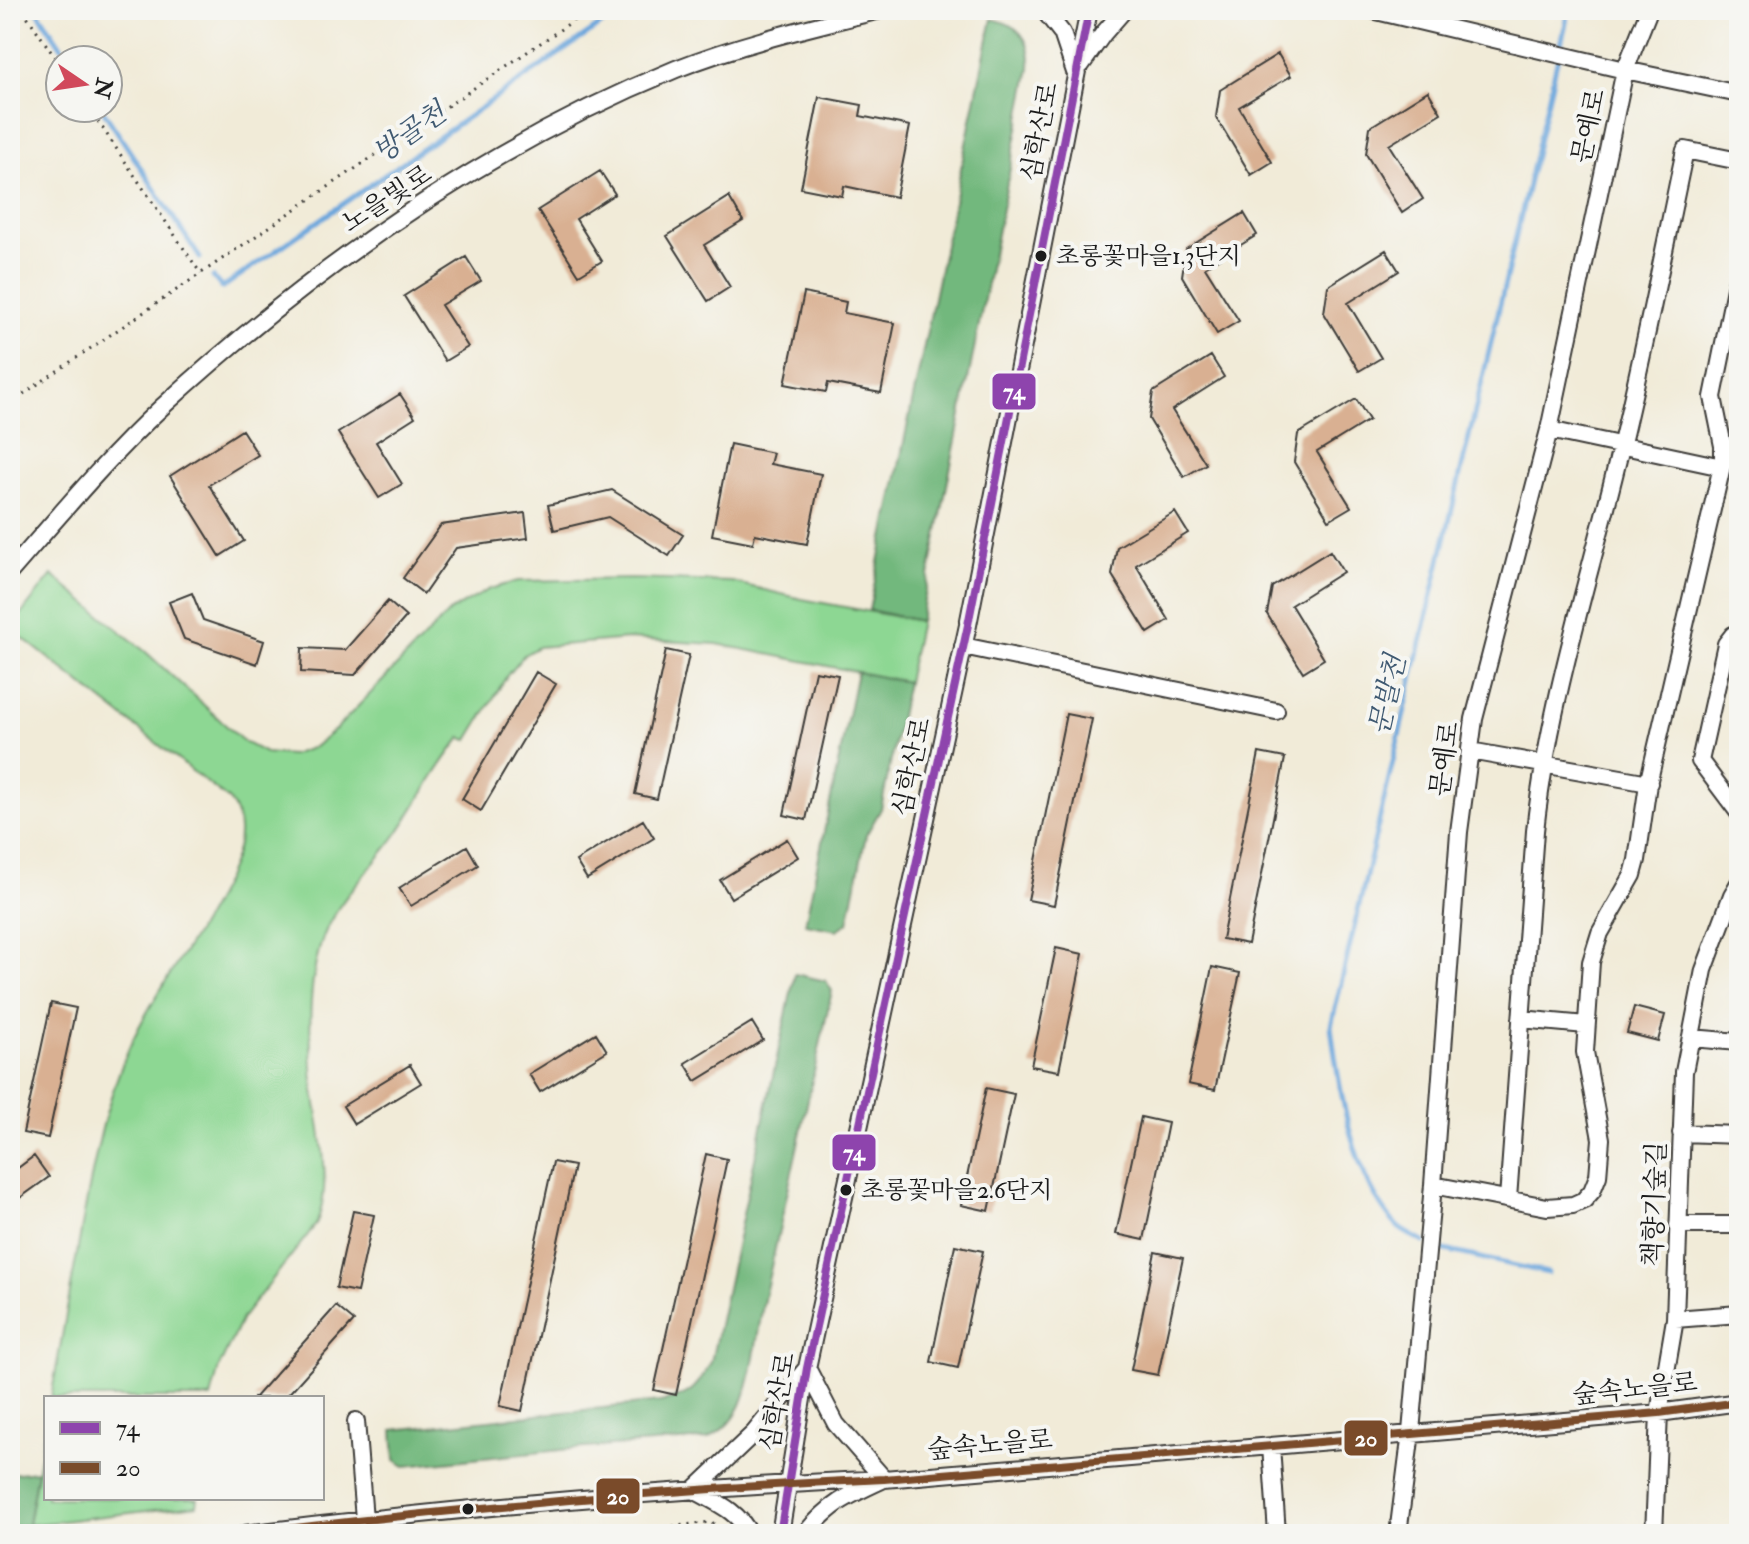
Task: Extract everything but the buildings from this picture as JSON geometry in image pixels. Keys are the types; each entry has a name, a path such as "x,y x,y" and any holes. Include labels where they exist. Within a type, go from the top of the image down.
{"street":[{"name":"노을빛로","path":"10,572 81,490 160,409 274,310 339,259 411,211 540,134 676,69 732,50 880,10"},
{"path":"1044,10 1062,33 1076,73"},
{"name":"심학산로","path":"780,1534 807,1368 963,646 1089,10"},
{"path":"1076,73 1124,10"},
{"path":"1372,10 1597,64 1739,94"},
{"name":"문예로","path":"1398,1534 1411,1432 1433,1185 1459,832 1474,719 1549,430 1625,70 1649,10"},
{"path":"1508,1199 1535,831 1555,705 1621,446 1685,150 1739,161"},
{"path":"1433,1185 1561,1207 1584,1200 1598,1176 1601,1139 1585,1052 1595,947 1633,875 1649,783 1722,467 1723,446 1713,397 1739,269"},
{"path":"1549,430 1722,467"},
{"path":"1739,635 1733,635 1726,644 1700,761 1739,813"},
{"path":"963,646 1276,711"},
{"path":"1470,751 1649,783"},
{"name":"책향기숲길","path":"1654,1534 1659,1413 1675,1319 1684,1072 1704,970 1739,883"},
{"path":"1521,1019 1586,1025"},
{"path":"1691,1038 1739,1042"},
{"path":"1681,1133 1739,1135"},
{"path":"1678,1225 1739,1225"},
{"path":"1675,1319 1739,1314"},
{"path":"749,1534 745,1524 728,1509 694,1490 754,1433 807,1368 836,1424 884,1479 841,1499 822,1514 805,1534"},
{"name":"숲속노을로","path":"245,1534 364,1519 694,1490 884,1479 1659,1413 1739,1402"},
{"path":"356,1421 364,1519"},
{"path":"1271,1446 1277,1534"}],"path":[{"path":"23,10 46,44"},
{"path":"10,403 589,10"},
{"path":"100,124 201,274"},
{"path":"601,1534 712,1522 722,1534"}],"green space":[{"path":"992,19 1010,25 1022,35 1029,49 1030,68 920,621 869,610"},
{"path":"52,575 147,653 244,742 265,753 291,755 314,747 336,729 449,612 490,589 518,581 632,579 732,582 802,599 920,621 907,682 717,644 628,639 538,647 524,655 508,674 468,740 461,738 452,749 397,834 350,892 327,928 314,971 310,1018 313,1085 325,1176 321,1207 317,1223 242,1318 219,1367 212,1396 51,1396 91,1179 110,1101 139,1027 223,885 239,839 237,815 229,800 10,628"},
{"path":"857,672 907,682 881,809 866,835 848,923 837,930 805,924"},
{"path":"795,974 826,981 832,991 749,1378 741,1405 731,1421 707,1439 405,1466 395,1460 393,1430 660,1402 686,1394 697,1384 711,1362"},
{"path":"44,1434 44,1500 198,1500 197,1505 28,1525"},
{"path":"37,1471 28,1525 10,1527 10,1474"},
{"path":"684,1525 710,1534 588,1534"}],"waterway":[{"path":"37,10 59,44"},
{"name":"방골천","path":"213,277 222,288 622,10"},
{"name":"문발천","path":"1424,1242 1397,1226 1382,1206 1358,1158 1338,1077 1331,1026 1569,10"},
{"path":"112,124 200,258"},
{"name":"문발천","path":"1432,1247 1548,1273"}],"transit line":[{"name":"74","path":"780,1534 807,1368 968,625 1089,10"},
{"name":"20","path":"245,1534 564,1500 884,1479 1659,1413 1739,1402"}],"place":[{"name":"초롱꽃마을1.3단지","path":"1041,256"},
{"name":"초롱꽃마을2.6단지","path":"846,1190"}]}
